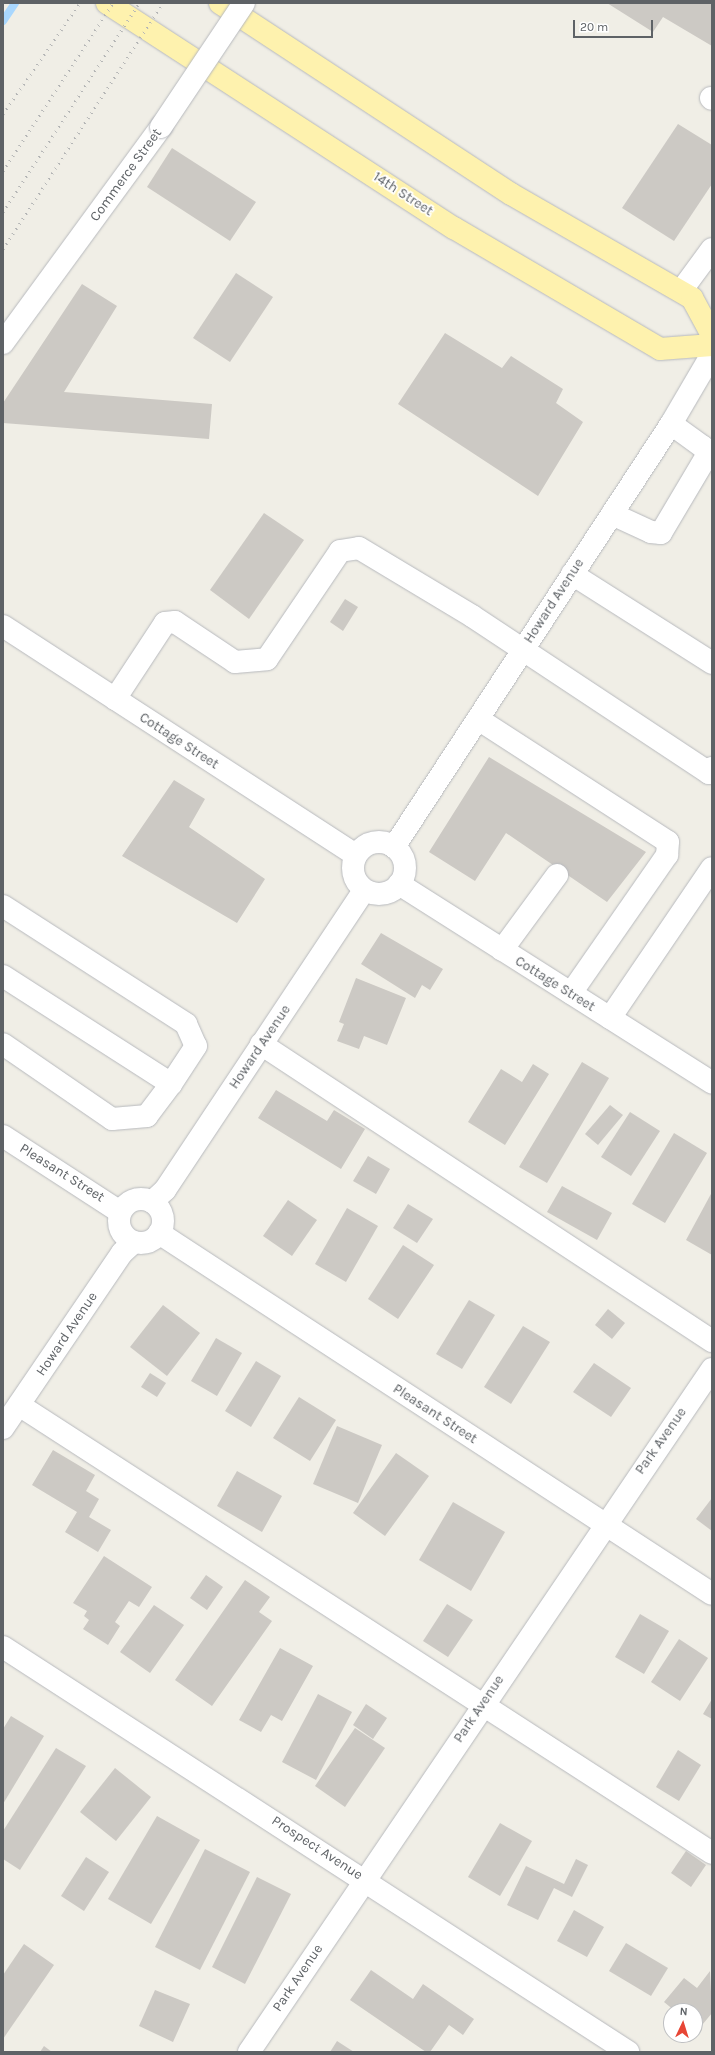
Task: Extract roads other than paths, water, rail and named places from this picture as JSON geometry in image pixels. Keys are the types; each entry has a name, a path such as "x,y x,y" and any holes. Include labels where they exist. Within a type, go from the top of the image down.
{"main road":[{"name":"14th Street","path":"107,3 454,228 660,349 712,345"},
{"path":"220,3 512,194 692,298 712,335"}],"street":[{"name":"Commerce Street","path":"3,343 161,127 244,3"},
{"path":"681,291 712,250"},
{"name":"Howard Avenue","path":"394,847 671,424 712,354"},
{"path":"612,514 651,532 661,533 710,452 671,424"},
{"path":"115,699 164,623 175,622 235,662 267,659 340,551 359,548 523,650 709,773 712,768"},
{"path":"572,574 712,663"},
{"name":"Cottage Street","path":"3,626 356,855"},
{"path":"478,719 668,842 667,855 571,994"},
{"path":"378,842 394,847 405,869 399,884 386,893 364,890 352,872 356,855 369,844 378,842"},
{"path":"610,1018 712,868"},
{"path":"502,950 557,876"},
{"name":"Cottage Street","path":"399,884 712,1083"},
{"name":"Howard Avenue","path":"152,1202 165,1190 364,890"},
{"path":"3,906 186,1024 196,1046 171,1084 147,1116 112,1119 3,1044"},
{"path":"3,976 171,1084"},
{"path":"262,1044 712,1341"},
{"name":"Pleasant Street","path":"3,1136 120,1212"},
{"path":"131,1201 152,1202 161,1213 159,1233 148,1242 134,1242 119,1226 120,1212 131,1201"},
{"name":"Pleasant Street","path":"159,1233 712,1594"},
{"name":"Howard Avenue","path":"3,1428 122,1253 134,1242"},
{"name":"Park Avenue","path":"250,2052 364,1879 604,1524 712,1369"},
{"path":"19,1405 483,1703 712,1853"},
{"name":"Prospect Avenue","path":"3,1647 364,1879 628,2052"}],"waterway":[{"path":"3,21 15,3"}],"railway":[{"path":"3,114 80,3"},
{"path":"3,171 113,3"},
{"path":"3,212 139,3"},
{"path":"3,249 163,3"}]}
